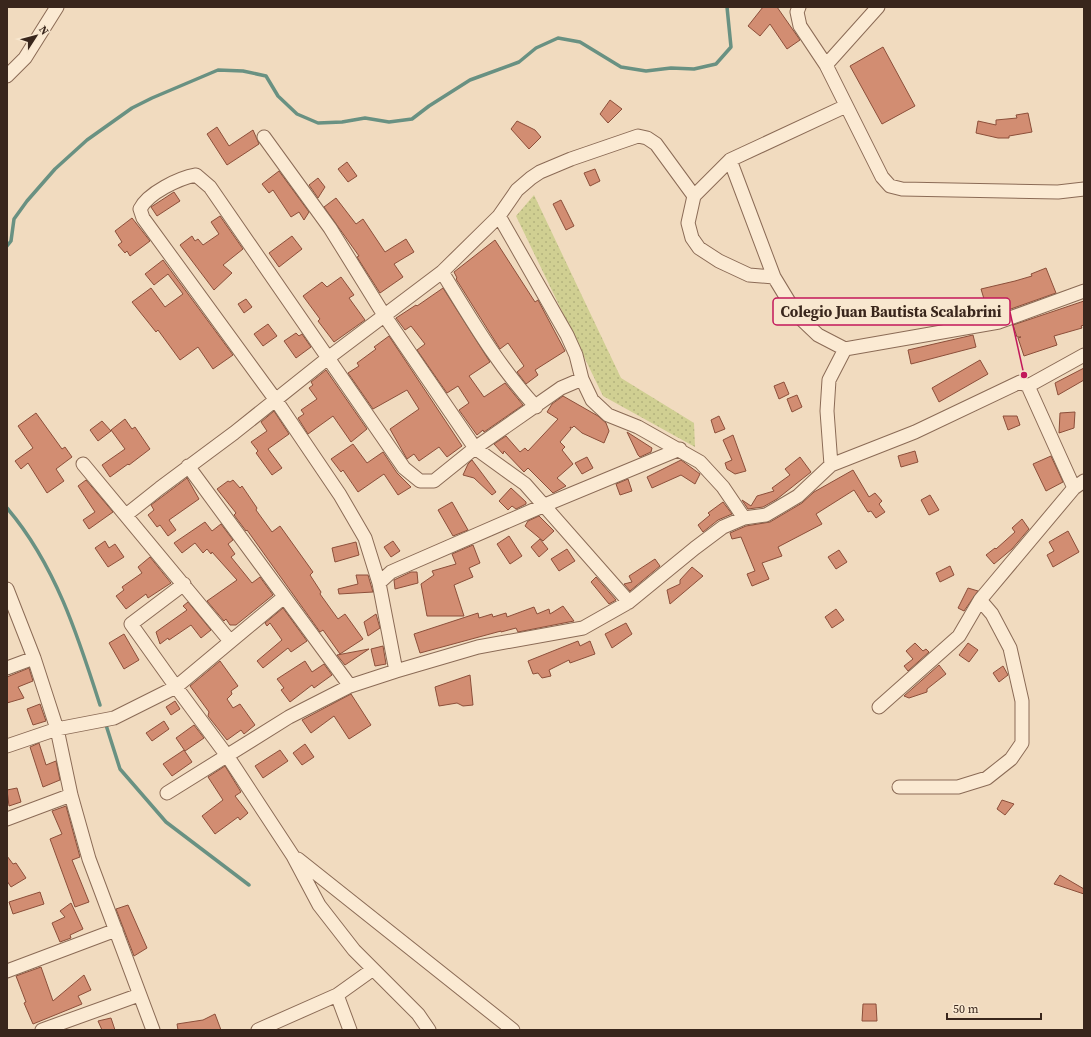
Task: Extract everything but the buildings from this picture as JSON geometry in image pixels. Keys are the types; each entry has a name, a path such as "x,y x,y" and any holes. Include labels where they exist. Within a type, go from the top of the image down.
{"street":[{"path":"7,76 25,58 57,7"},
{"path":"799,7 797,12 800,26 826,65 882,177 890,186 902,189 1050,192 1084,189"},
{"path":"826,65 878,7"},
{"path":"774,277 749,275 719,261 699,248 692,238 688,223 694,196 730,160 846,106"},
{"path":"126,515 188,466 234,433 328,358 442,272 499,216 517,190 540,172 638,136 647,138 656,144 694,196"},
{"path":"264,137 330,228 384,315 476,448 525,484 545,504 629,602"},
{"path":"730,160 774,277 796,315 818,334 845,349 999,322 1084,290"},
{"path":"396,671 379,583 365,538 340,495 275,399 144,218 140,209 143,203 167,186 185,177 196,175 210,187 404,468 420,481 434,481 476,448 561,388 582,379"},
{"path":"499,216 567,335 576,355 582,379 592,400 608,416 638,427 680,449 700,462 724,487 744,518"},
{"path":"442,272 487,346 516,386 536,407"},
{"path":"831,465 827,411 829,380 845,349"},
{"path":"1028,386 1084,355"},
{"path":"167,793 228,757 289,718 350,686 478,647 583,628 629,602 723,527 744,518 766,514 798,496 831,465 914,432 1020,382 1028,386 1079,485 980,600 959,636 878,707"},
{"path":"379,583 391,572 545,504 680,449"},
{"path":"82,464 184,584 230,641"},
{"path":"188,466 350,686"},
{"path":"184,584 131,624 228,757 293,856 319,905 354,950 372,970 418,1014 429,1030"},
{"path":"8,592 34,658 57,729 71,795 90,858 153,1030"},
{"path":"7,746 57,729 114,718 176,687 284,597"},
{"path":"899,787 958,787 987,778 1011,759 1022,743 1022,701 1010,648 992,614 980,600"},
{"path":"7,668 34,658"},
{"path":"7,819 71,795"},
{"path":"293,856 512,1030"},
{"path":"7,971 116,930"},
{"path":"258,1030 337,995 372,970"},
{"path":"42,1030 139,995"},
{"path":"337,995 350,1030"}],"shaded area":[{"path":"534,195 621,378 694,423 695,447 603,396 516,216"}],"waterway":[{"path":"7,246 11,241 14,219 27,201 55,169 87,140 132,108 218,70 243,71 266,76 278,96 297,114 318,123 342,122 365,118 389,122 412,119 429,106 470,80 519,62 536,48 558,38 580,42 621,67 646,71 671,68 694,69 716,64 731,47 727,7"},
{"path":"7,508 24,530 52,577 74,627 100,705"},
{"path":"106,725 120,769 166,822 249,885"}],"place":[{"name":"Colegio Juan Bautista Scalabrini","path":"1024,375"}]}
